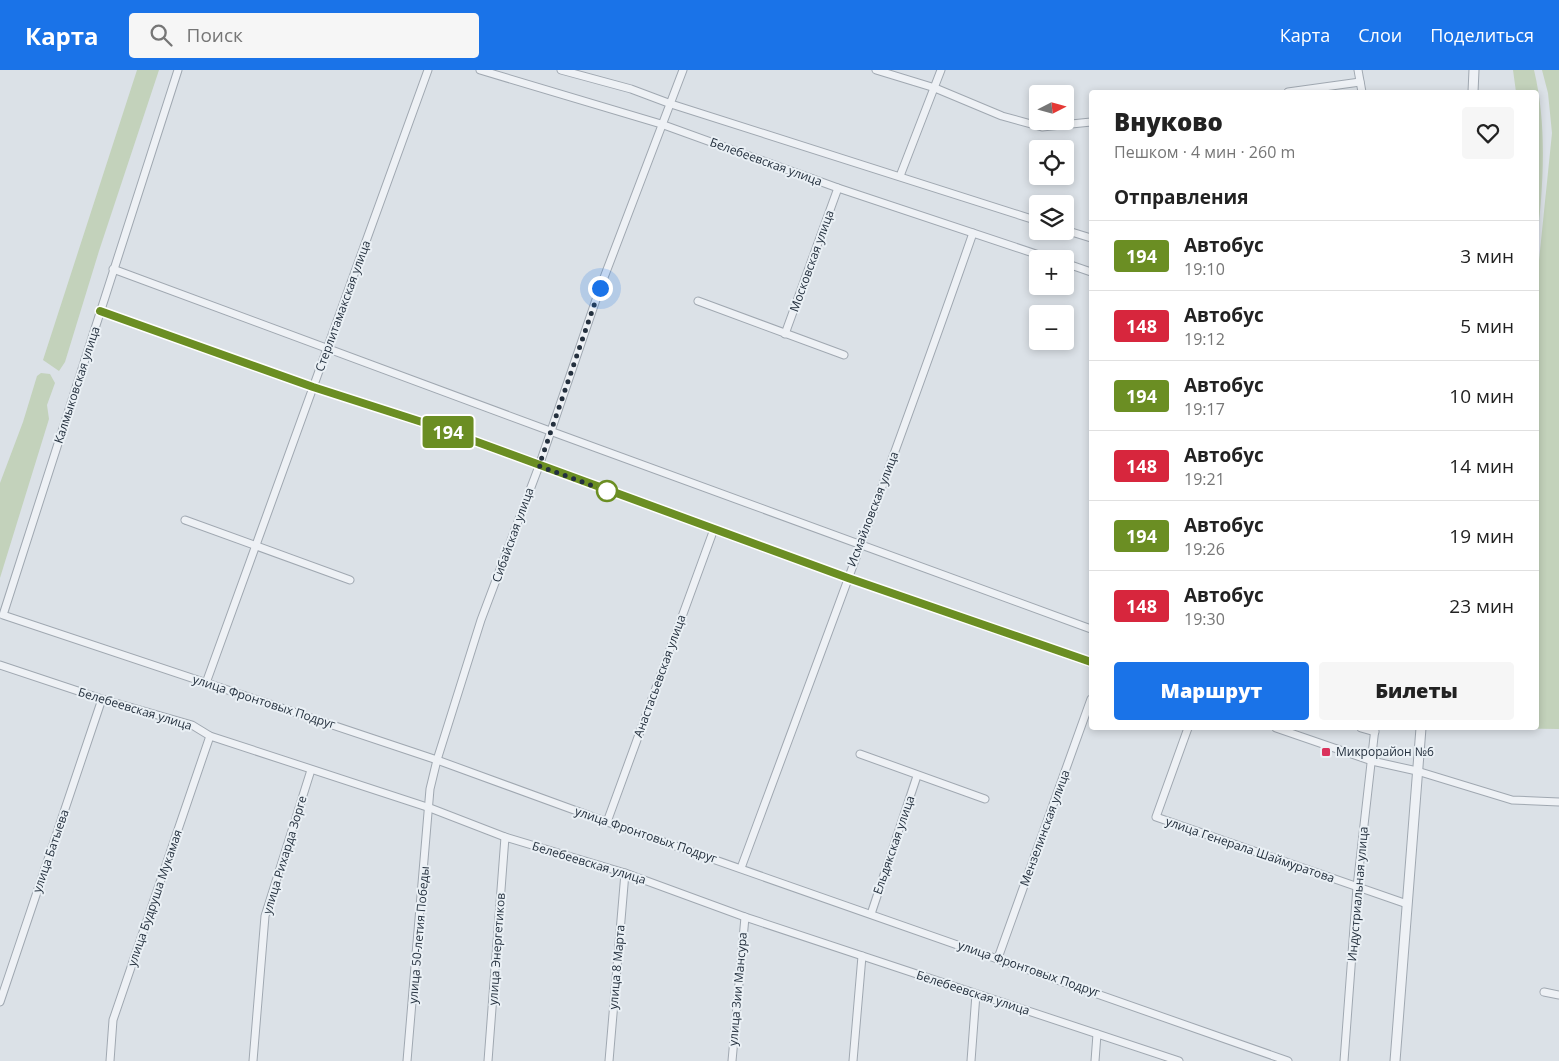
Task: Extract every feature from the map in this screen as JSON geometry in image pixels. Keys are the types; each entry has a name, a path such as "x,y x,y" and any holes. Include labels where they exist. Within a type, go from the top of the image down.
{"street":[{"name":"Калмыковская улица","path":"3,615 178,70"},
{"name":"Стерлитамакская улица","path":"206,683 428,70"},
{"name":"Белебеевская улица","path":"480,70 662,124 838,188 1029,252"},
{"name":"Белебеевская улица","path":"561,70 632,89 671,104 1029,218"},
{"name":"Сибайская улица","path":"430,808 430,789 437,760 481,620 683,70"},
{"path":"876,70 935,88 1002,116 1042,127 1089,122"},
{"path":"900,176 941,70"},
{"path":"1358,70 1362,90"},
{"path":"1473,90 1474,70"},
{"path":"1302,90 1360,82"},
{"name":"Московская улица","path":"786,334 838,188"},
{"name":"Исмайловская улица","path":"741,868 859,545 916,399 973,233"},
{"path":"1074,233 1089,237"},
{"path":"1074,267 1089,271"},
{"path":"114,269 859,545 1089,627"},
{"path":"698,301 844,355"},
{"path":"100,311 313,387 428,424 848,578 1089,661"},
{"path":"185,520 350,580"},
{"name":"Анастасьевская улица","path":"607,822 714,529"},
{"name":"улица Фронтовых Подруг","path":"3,615 437,760 607,822 1288,1061"},
{"name":"Белебеевская улица","path":"0,665 102,699 192,725 210,736 430,808 505,838 625,873 744,917 1179,1061"},
{"name":"улица Батыева","path":"0,1002 102,699"},
{"name":"Мензелинская улица","path":"998,958 1089,705"},
{"name":"улица Генерала Шаймуратова","path":"1187,730 1156,817 1407,904"},
{"path":"1282,730 1372,761 1417,771 1512,800 1559,802"},
{"name":"Индустриальная улица","path":"1344,1061 1357,887 1375,730"},
{"path":"1395,1061 1421,730"},
{"name":"улица Будруша Мукамая","path":"110,1061 113,1020 210,736"},
{"path":"860,754 985,799"},
{"name":"улица Рихарда Зорге","path":"253,1061 266,916 311,770"},
{"name":"Ельдякская улица","path":"871,914 917,776"},
{"name":"улица 50-летия Победы","path":"408,1061 430,808"},
{"name":"улица Энергетиков","path":"488,1061 505,838"},
{"name":"улица 8 Марта","path":"609,1061 625,873"},
{"name":"улица Зии Мансура","path":"732,1061 744,917"},
{"path":"853,1061 862,956"},
{"path":"1544,992 1559,995"},
{"path":"971,1061 976,994"},
{"path":"1095,1061 1097,1034"}],"green space":[{"path":"137,70 159,70 99,251 65,362 59,371 43,360"},
{"path":"1513,70 1534,70 1538,90 1516,90"},
{"path":"1542,70 1559,70 1559,729 1539,729 1539,261 1552,133 1548,93"},
{"path":"1539,99 1543,137 1539,223"},
{"path":"41,373 50,374 55,383 47,405 49,419 0,578 0,483 23,422 37,376"}],"bus line":[{"name":"194","path":"100,311 313,387 428,424 848,578 1089,661"}],"place":[{"name":"Микрорайон №6","path":"1326,752"}],"route":[{"path":"600,288 539,466 609,491 607,491"}]}
